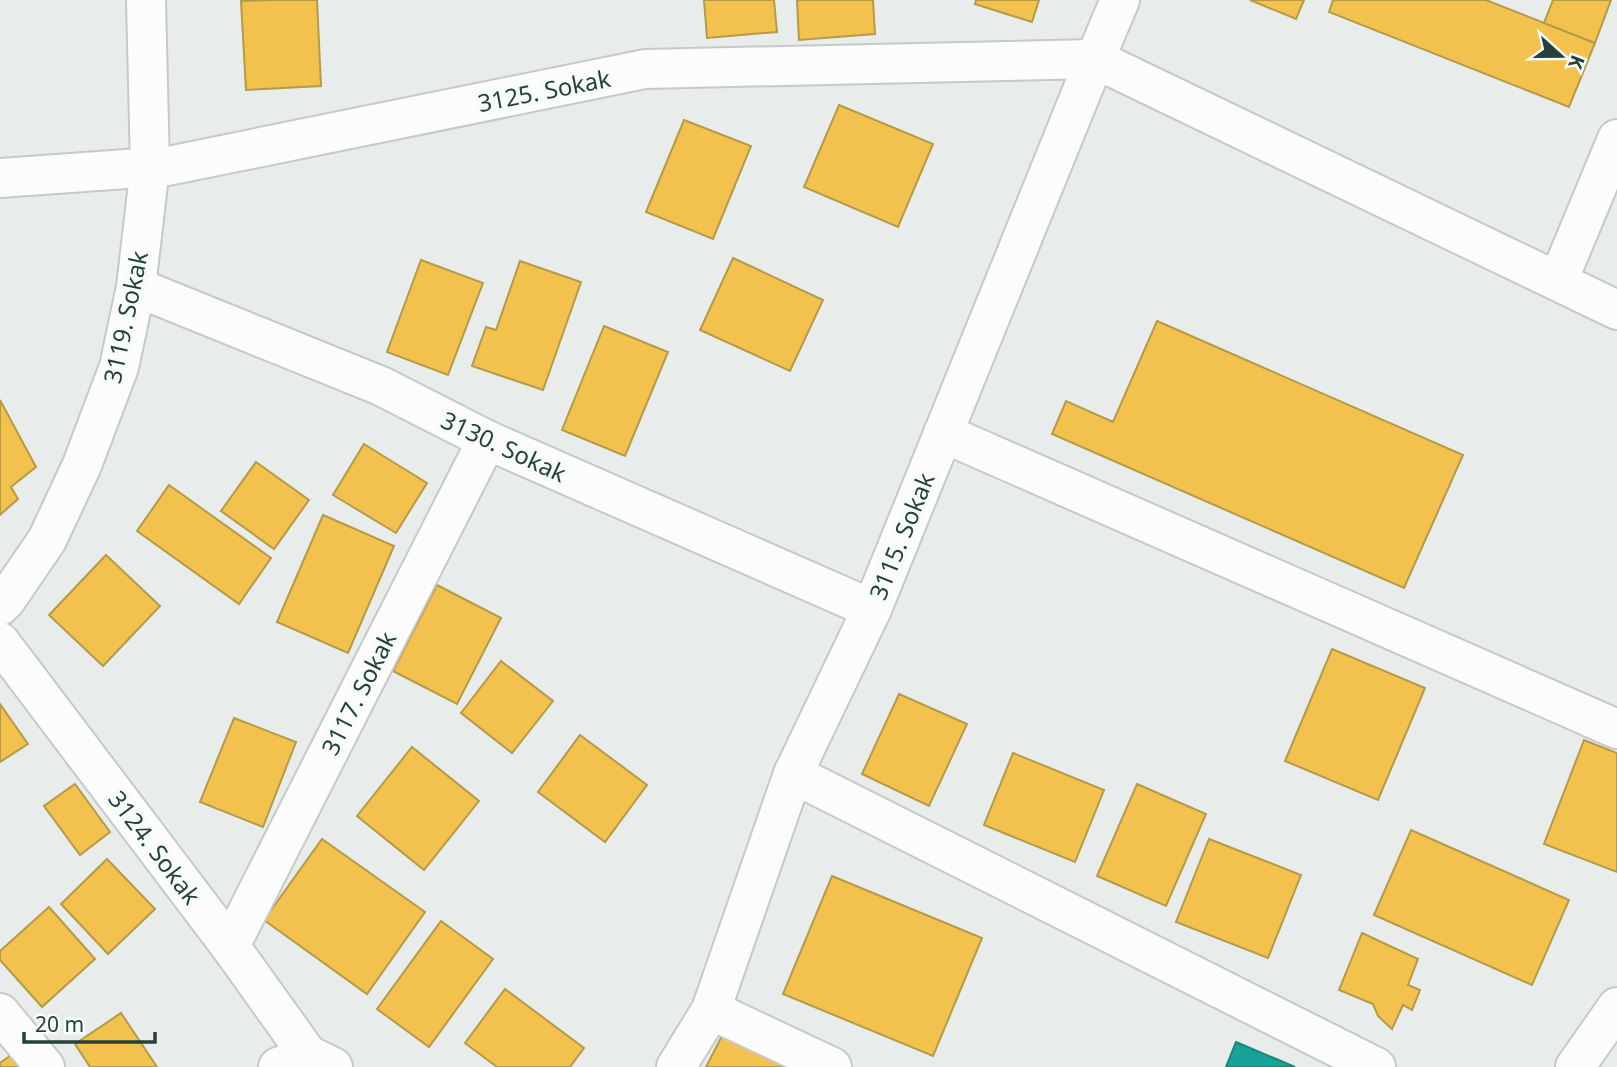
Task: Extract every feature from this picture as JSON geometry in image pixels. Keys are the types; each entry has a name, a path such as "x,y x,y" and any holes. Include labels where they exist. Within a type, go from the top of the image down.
{"street":[{"name":"3119. Sokak","path":"0,606 47,540 82,465 119,367 136,287 149,167 146,0"},
{"name":"3115. Sokak","path":"676,1067 710,1010 793,774 872,609 1120,0"},
{"name":"3125. Sokak","path":"0,178 168,166 645,69 1094,59"},
{"path":"1094,59 1617,310"},
{"path":"1558,281 1617,139"},
{"name":"3130. Sokak","path":"136,287 381,386 487,440 872,609"},
{"path":"943,433 1617,729"},
{"name":"3117. Sokak","path":"230,946 487,440"},
{"name":"3124. Sokak","path":"0,642 230,946 306,1063"},
{"path":"793,774 1376,1067"},
{"path":"1575,1067 1617,1007"},
{"path":"710,1010 832,1067"},
{"path":"0,1013 45,1067"}],"building: Konut":[{"path":"317,0 321,86 246,90 241,1"},
{"path":"704,0 774,0 777,32 707,38"},
{"path":"797,0 873,0 875,34 799,40"},
{"path":"976,0 1039,0 1032,22 975,4"},
{"path":"1250,0 1304,0 1296,19"},
{"path":"1333,0 1486,0 1595,43 1569,107 1329,12"},
{"path":"1553,0 1611,0 1595,43 1544,23"},
{"path":"839,105 933,144 898,227 804,187"},
{"path":"684,120 751,146 713,239 646,212"},
{"path":"733,258 823,300 790,371 700,330"},
{"path":"421,260 483,283 448,375 387,352"},
{"path":"520,261 581,282 543,390 472,366 486,327 496,330"},
{"path":"1157,321 1463,455 1404,588 1052,434 1066,401 1113,422"},
{"path":"604,326 668,352 625,456 562,430"},
{"path":"0,400 36,467 11,487 18,499 0,515"},
{"path":"364,444 427,483 396,533 333,495"},
{"path":"256,462 309,500 274,549 221,511"},
{"path":"169,485 271,558 239,604 137,531"},
{"path":"323,515 394,546 348,653 277,622"},
{"path":"106,555 160,606 103,666 49,615"},
{"path":"437,585 501,618 457,704 393,671"},
{"path":"1332,649 1425,688 1378,800 1285,761"},
{"path":"501,661 553,701 512,753 461,713"},
{"path":"899,694 967,724 929,806 862,774"},
{"path":"0,704 28,744 0,762"},
{"path":"234,718 296,742 263,827 200,802"},
{"path":"580,735 647,785 605,842 538,792"},
{"path":"1584,740 1617,753 1617,872 1544,844"},
{"path":"412,747 479,801 424,870 357,816"},
{"path":"1013,753 1104,790 1075,862 984,825"},
{"path":"75,784 110,832 80,855 44,806"},
{"path":"1137,784 1206,814 1166,906 1097,876"},
{"path":"1411,830 1569,900 1532,985 1374,915"},
{"path":"322,839 425,912 367,994 264,920"},
{"path":"1209,839 1301,875 1268,958 1176,922"},
{"path":"107,859 155,909 108,954 61,904"},
{"path":"832,876 982,938 933,1056 783,994"},
{"path":"49,907 95,959 42,1007 0,960 0,951"},
{"path":"441,921 493,959 429,1047 377,1009"},
{"path":"1362,933 1418,959 1408,985 1420,990 1412,1010 1403,1005 1392,1029 1378,1016 1373,1004 1339,990"},
{"path":"505,989 584,1048 570,1067 497,1067 465,1043"},
{"path":"121,1013 157,1067 90,1067 75,1044"},
{"path":"725,1030 789,1067 706,1067"},
{"path":"14,1053 25,1067 0,1067 0,1063"}],"building: Kamu":[{"path":"1236,1042 1295,1067 1226,1067"}]}
